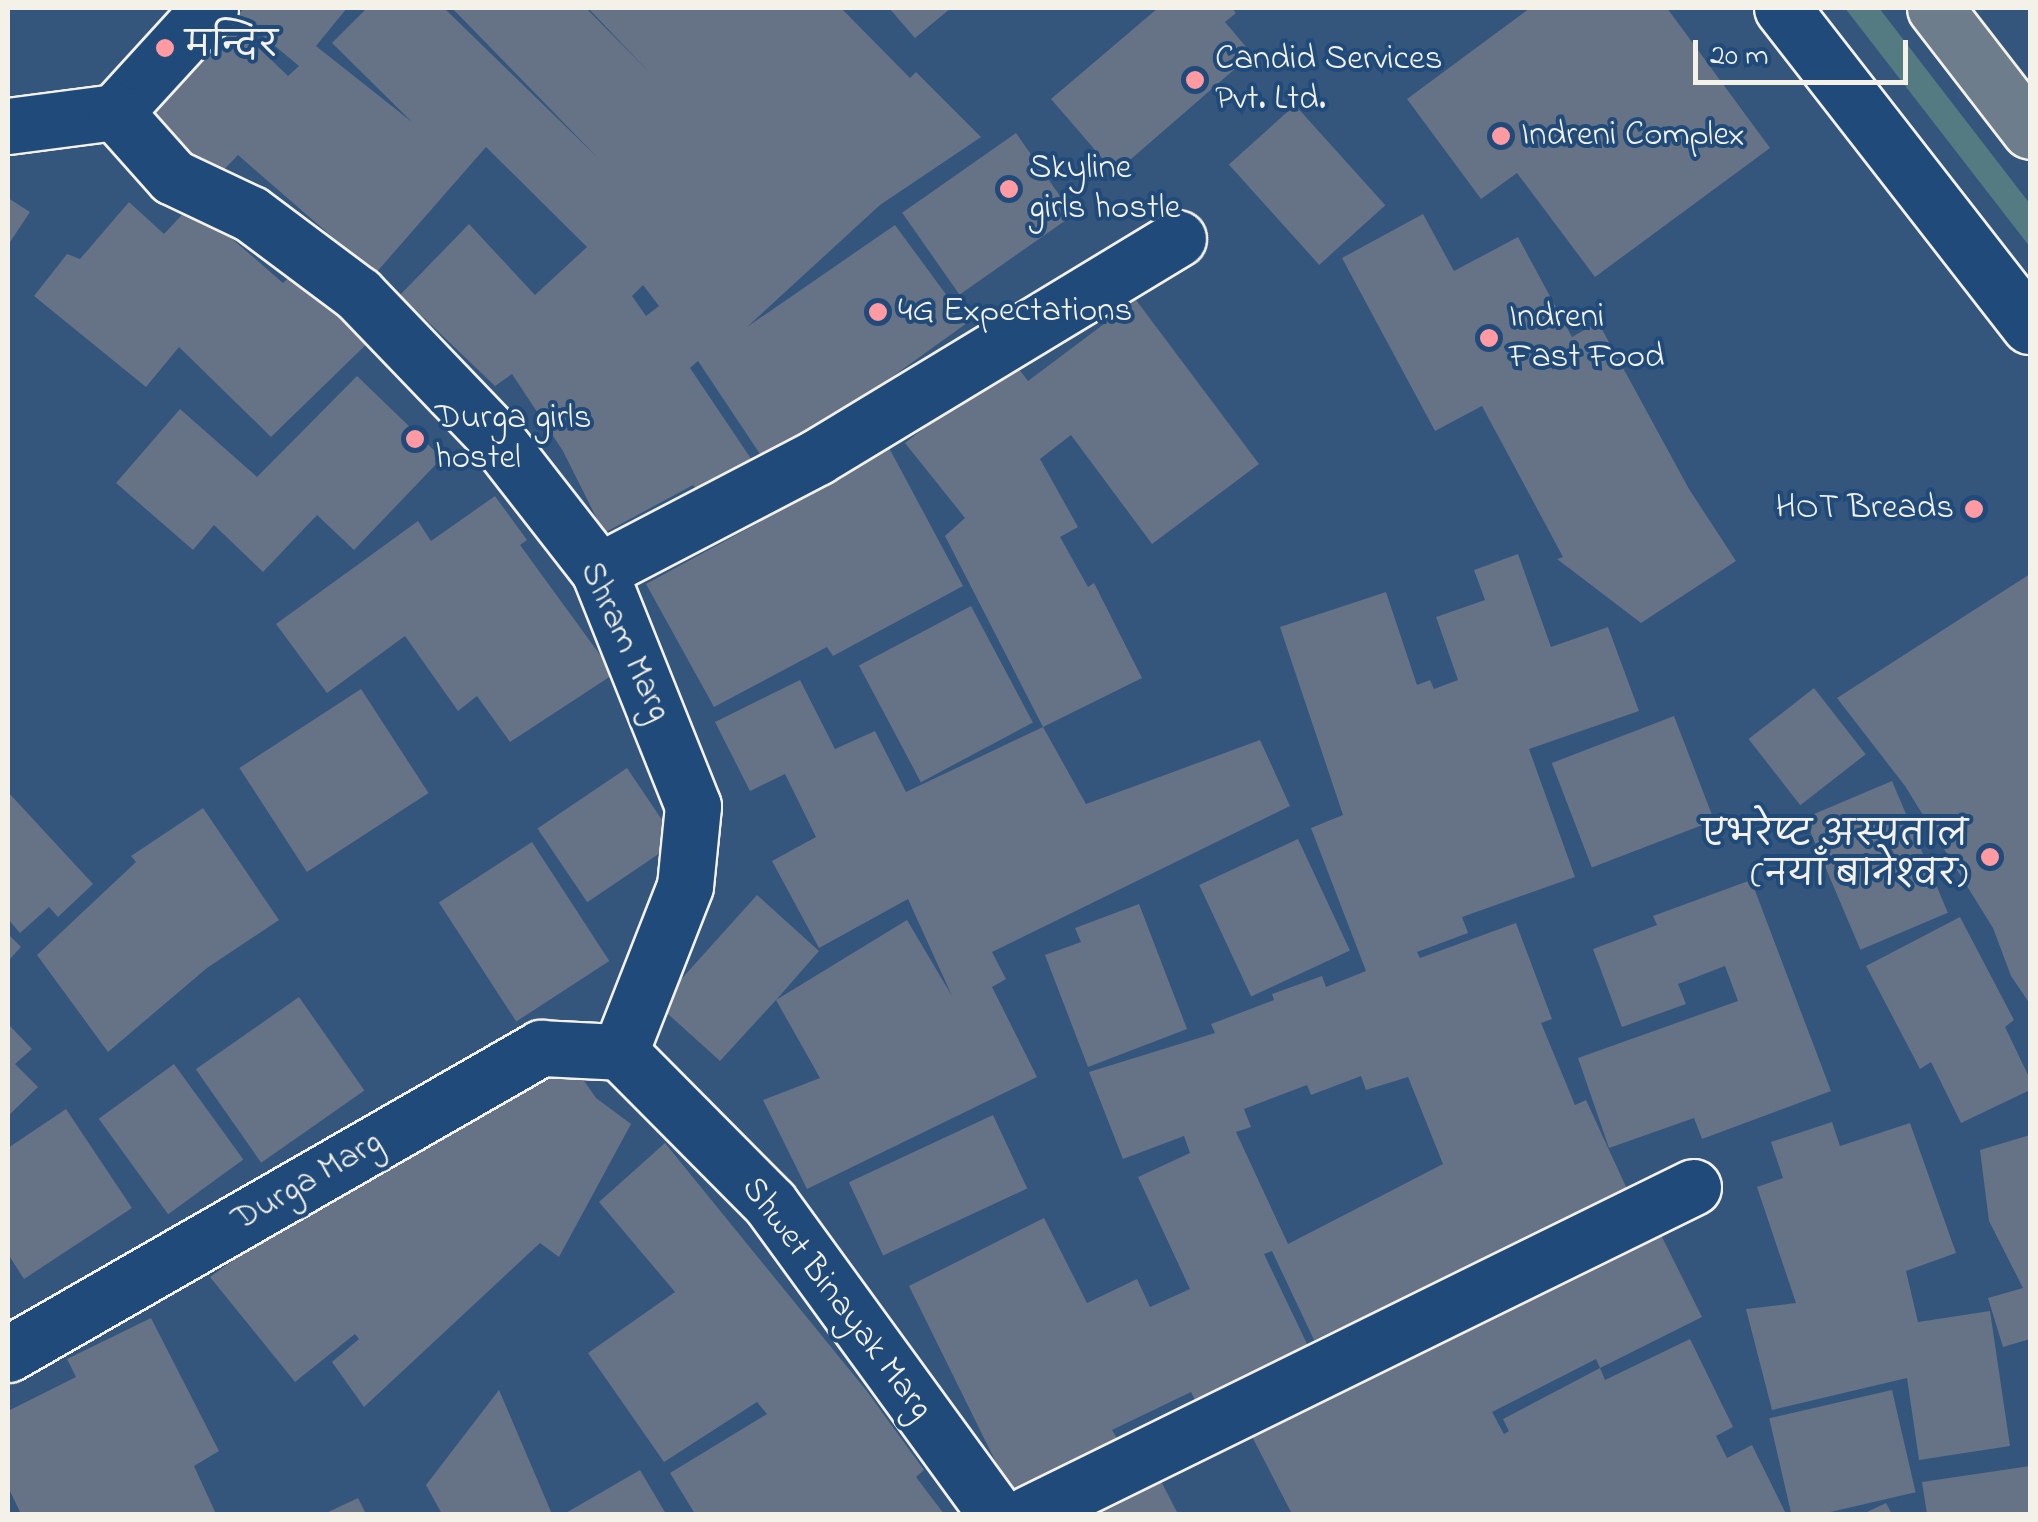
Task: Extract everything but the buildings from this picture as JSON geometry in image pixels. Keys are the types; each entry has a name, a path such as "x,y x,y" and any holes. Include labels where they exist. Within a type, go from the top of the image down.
{"highway":[{"path":"1935,8 2030,131"}],"street":[{"path":"8,126 115,112 210,8"},
{"path":"1782,8 2030,326"},
{"name":"Shram Marg","path":"115,112 173,176 251,214 358,294 494,436 599,571 693,806 685,886 620,1052"},
{"path":"599,571 817,457 1178,238"},
{"name":"Durga Marg","path":"8,1354 541,1048 620,1052"},
{"name":"Shwet Binayak Marg","path":"620,1052 770,1203 996,1514"},
{"path":"1028,1514 1693,1187"}],"green space":[{"path":"1845,8 1879,8 2030,204 2030,247"}],"place":[{"name":"मन्दिर","path":"165,48"},
{"name":"Candid Services Pvt. Ltd.","path":"1195,80"},
{"name":"Indreni Complex","path":"1501,136"},
{"name":"Skyline girls hostle","path":"1009,189"},
{"name":"4G Expectations","path":"878,312"},
{"name":"Indreni Fast Food","path":"1489,338"},
{"name":"Durga girls hostel","path":"415,439"},
{"name":"HOT Breads","path":"1974,509"},
{"name":"एभरेष्ट अस्पताल (नयाँ बानेश्वर)","path":"1990,857"}]}
